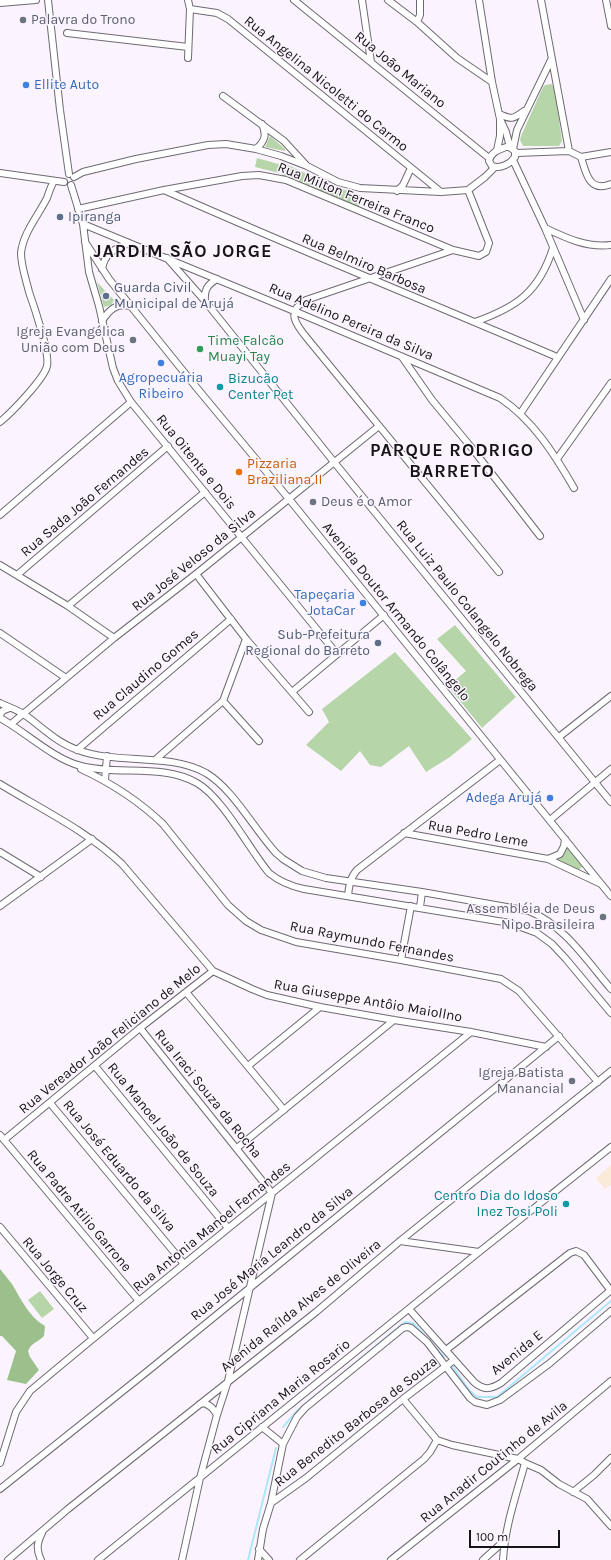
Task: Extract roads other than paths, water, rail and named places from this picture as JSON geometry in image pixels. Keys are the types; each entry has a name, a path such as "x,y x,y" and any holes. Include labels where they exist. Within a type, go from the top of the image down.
{"street":[{"path":"0,3 36,0"},
{"path":"0,173 64,182 68,185 71,185 74,181 66,159 48,0"},
{"path":"188,0 190,9 188,58"},
{"name":"Rua João Mariano","path":"294,0 489,158"},
{"path":"362,0 371,62"},
{"path":"388,0 417,22 457,58 492,82"},
{"path":"417,22 420,15 420,0"},
{"path":"479,0 499,116 500,136 497,150"},
{"path":"541,0 569,151"},
{"path":"606,0 611,26"},
{"name":"Rua Angelina Nicoletti do Carmo","path":"190,9 217,13 228,19 441,192"},
{"path":"68,33 188,47"},
{"path":"513,150 517,130 551,60"},
{"path":"223,96 284,141 307,166"},
{"path":"499,116 509,119 516,117 526,110"},
{"path":"64,182 64,177 128,161 208,145 226,144 256,149 281,156 307,166 346,185 360,188 441,192 468,190 478,184 495,167 503,166 516,157 499,116"},
{"path":"256,149 266,136 261,123"},
{"path":"495,167 490,164 489,158 497,150 506,147 513,150 569,151 581,157 611,152"},
{"path":"581,157 590,181 594,185 602,187 611,184"},
{"path":"513,160 545,228 584,320"},
{"path":"397,191 403,185 411,168"},
{"name":"Rua Milton Ferreira Franco","path":"78,209 164,190 242,176 272,176 286,180 453,250 479,256 486,252 488,247 487,237 468,190"},
{"path":"0,422 29,392 45,372 48,365 43,339 25,275 22,253 23,244 28,231 47,198 54,181"},
{"name":"Rua Oitenta e Dois","path":"71,185 83,224 89,272 113,368 118,381 131,402 337,654"},
{"name":"Rua Belmiro Barbosa","path":"164,190 366,278 557,357"},
{"name":"Rua Adelino Pereira da Silva","path":"83,224 500,398 520,414 557,459 574,488"},
{"path":"545,228 583,244 603,246 611,245"},
{"name":"Avenida Doutor Armando Colângelo","path":"85,242 102,269 130,306 384,615 611,896"},
{"path":"102,269 104,260 109,254 129,243"},
{"path":"475,322 509,308 523,298 535,285 542,274 553,248"},
{"path":"453,250 366,278 301,302 294,311 294,319 301,330 499,572"},
{"name":"Rua Luiz Paulo Colangelo Nobrega","path":"167,258 205,301 611,802"},
{"path":"520,414 611,279"},
{"path":"205,301 207,287 217,280"},
{"path":"102,321 109,310 114,307 120,305 130,306"},
{"path":"402,356 432,400 471,447 540,536"},
{"path":"557,459 611,383"},
{"path":"0,515 131,402"},
{"name":"Rua José Veloso da Silva","path":"11,724 21,718 23,714 114,638 196,574 379,426"},
{"name":"Rua Sada João Fernandes","path":"17,575 168,446"},
{"path":"68,606 205,492"},
{"path":"0,565 68,606 114,638"},
{"path":"196,574 246,639 309,712"},
{"path":"292,692 384,615"},
{"name":"Rua Claudino Gomes","path":"77,750 231,619"},
{"path":"0,633 66,678"},
{"path":"156,760 222,701 246,639"},
{"path":"559,737 611,696"},
{"path":"222,701 259,741"},
{"path":"0,703 23,714 47,733 77,750 107,756 156,760 194,767 215,780 231,797 269,846 288,863 302,871 350,882 422,892 528,911 539,915 552,924 569,940 611,989"},
{"path":"10,708 3,710 0,718 67,762 107,770 153,771 179,775 198,784 215,798 262,866 277,880 299,888 510,923 536,933 552,944 566,958 611,1013"},
{"path":"105,780 107,756"},
{"path":"348,896 350,882 353,874 357,870 500,760"},
{"name":"Rua Raymundo Fernandes","path":"67,762 105,780 138,802 163,824 228,905 246,921 261,930 296,942 501,979 518,991 598,1082"},
{"path":"550,820 611,769"},
{"name":"Rua Giuseppe Antôio Maiollno","path":"0,784 92,839 106,849 122,864 213,971 266,995 320,1007 471,1032 546,1047"},
{"name":"Rua Pedro Leme","path":"404,833 548,859 602,885"},
{"path":"0,906 92,839"},
{"path":"548,859 560,854 564,846 565,839"},
{"path":"0,852 41,877"},
{"path":"420,907 422,892"},
{"path":"401,960 411,906"},
{"name":"Rua Vereador João Feliciano de Melo","path":"2,1138 50,1103 140,1028 213,971"},
{"path":"186,992 284,1110"},
{"path":"248,1066 320,1007"},
{"path":"237,1148 394,1020"},
{"name":"Rua Iraci Souza da Rocha","path":"140,1028 272,1193"},
{"name":"Rua Antonia Manoel Fernandes","path":"0,1463 16,1412 30,1391 228,1228 471,1032"},
{"name":"Rua José Maria Leandro da Silva","path":"0,1489 250,1288 559,1036"},
{"name":"Rua Manoel João de Souza","path":"95,1066 228,1228"},
{"name":"Avenida Raílda Alves de Oliveira","path":"8,1560 228,1381 316,1312 400,1241 611,1071"},
{"name":"Rua José Eduardo da Silva","path":"50,1103 184,1264"},
{"name":"Rua Padre Atilio Garrone","path":"2,1138 139,1301"},
{"name":"Rua Cipriana Maria Rosario","path":"98,1560 611,1147"},
{"path":"182,1560 200,1478 228,1381 272,1193"},
{"name":"Rua Jorge Cruz","path":"0,1227 93,1338"},
{"path":"400,1241 479,1252"},
{"path":"446,1350 570,1253 576,1251 584,1256 611,1291"},
{"name":"Avenida E","path":"409,1309 479,1387 487,1389 493,1388 501,1383 611,1291"},
{"path":"258,1560 263,1529 271,1503 283,1444 297,1417 305,1408 403,1328 407,1327 415,1330 427,1342 470,1398 481,1404 487,1405 494,1404 550,1363 611,1311"},
{"name":"Rua Benedito Barbosa de Souza","path":"271,1503 312,1473 403,1399 454,1360"},
{"name":"Rua Anadir Coutinho de Avila","path":"391,1560 518,1459 611,1381"},
{"path":"403,1399 437,1440 452,1445 518,1459 541,1470 573,1492 587,1499 611,1526"},
{"path":"200,1404 204,1403 209,1405 217,1415"},
{"path":"262,1428 283,1444"},
{"path":"300,1560 424,1459 437,1440"},
{"path":"573,1492 609,1463 611,1458"},
{"path":"503,1560 504,1541 509,1517 525,1463"},
{"path":"41,1560 38,1553 37,1544 43,1530"},
{"path":"483,1560 504,1541"},
{"path":"259,1549 269,1560"}],"waterway":[{"path":"453,1367 469,1390 477,1397 497,1397 611,1301"},
{"path":"283,1427 297,1411 405,1322 413,1323 427,1338"},
{"path":"433,1345 444,1357"},
{"path":"248,1560 276,1448"}],"place":[{"name":"Palavra do Trono","path":"23,20"},
{"name":"Ellite Auto","path":"26,85"},
{"name":"Ipiranga","path":"60,217"},
{"name":"Guarda Civil Municipal de Arujá","path":"106,296"},
{"name":"Igreja Evangélica União com Deus","path":"133,340"},
{"name":"Time Falcão Muayi Tay","path":"200,349"},
{"name":"Agropecuária Ribeiro","path":"161,363"},
{"name":"Bizucão Center Pet","path":"220,387"},
{"name":"Pizzaria Braziliana II","path":"239,472"},
{"name":"Deus é o Amor","path":"313,502"},
{"name":"Tapeçaria JotaCar","path":"363,603"},
{"name":"Sub-Prefeitura Regional do Barreto","path":"378,643"},
{"name":"Adega Arujá","path":"550,798"},
{"name":"Assembléia de Deus Nipo Brasileira","path":"603,917"},
{"name":"Igreja Batista Manancial","path":"572,1081"},
{"name":"Centro Dia do Idoso Inez Tosi Poli","path":"566,1204"}],"district":[{"name":"JARDIM SÃO JORGE","path":"183,252"},
{"name":"PARQUE RODRIGO BARRETO","path":"452,461"}]}
